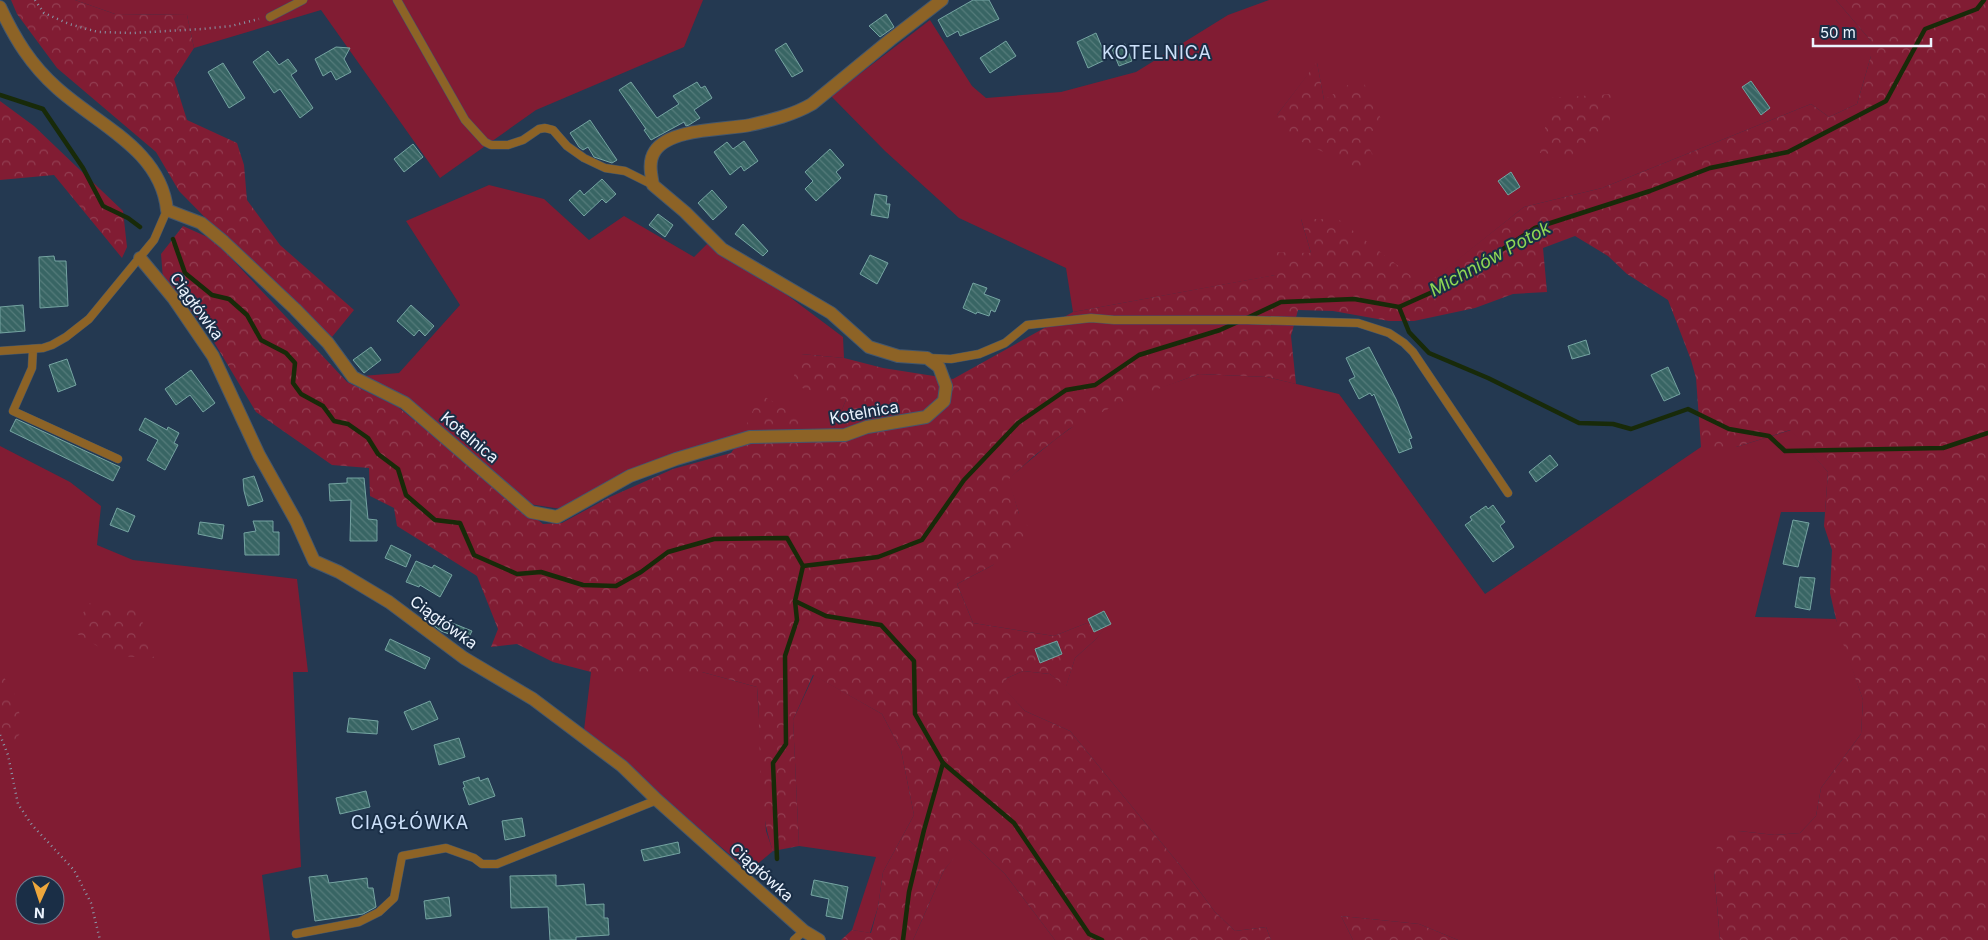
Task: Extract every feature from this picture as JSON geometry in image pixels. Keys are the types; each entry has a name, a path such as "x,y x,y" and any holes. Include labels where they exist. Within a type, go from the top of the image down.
{"street":[{"path":"927,358 898,356 869,347 831,313 722,249 685,212 653,185 650,162 656,149 682,135 748,125 799,111 812,104 942,0"},
{"path":"0,7 26,56 45,76 57,88 141,154 157,175 166,199 166,210"},
{"name":"Kotelnica","path":"166,210 201,223 224,242 328,343 353,377 405,403 531,512 557,517 630,476 676,459 750,437 845,435 867,427 926,417 944,401 946,386 939,368 927,358"},
{"name":"Ciągłówka","path":"140,258 174,299 213,356 259,455 296,521 314,561 339,572 389,602 464,658 533,699 622,766 799,936 819,940"}],"lane":[{"path":"270,17 303,0"},
{"path":"397,0 465,120 485,142 491,145 508,145 523,140 539,129 553,130 568,146 584,158 605,168 625,171 653,185"},
{"path":"0,351 43,348 60,341 89,318 154,240 166,210"},
{"path":"927,358 951,359 979,354 1005,343 1027,325 1091,318 1114,320 1246,320 1358,323 1389,333 1404,342 1413,352 1508,493"},
{"path":"33,349 32,368 13,411 118,459"},
{"path":"296,934 359,922 378,912 394,898 402,856 446,848 474,858 482,864 497,864 657,800"}],"path":[{"path":"35,0 44,13 69,24 98,32 133,33 202,29 231,26 270,17"},
{"path":"0,735 8,755 18,804 32,825 74,870 91,903 100,940"}],"green space":[{"path":"11,0 75,0 115,14 187,15 194,48 174,79 187,120 237,143 244,165 247,200 280,245 354,310 332,337 244,257 179,191 156,152 57,68 17,14"},
{"path":"75,0 703,0 684,47 536,110 440,178 321,10 194,48 187,15 115,14"},
{"path":"1269,0 1836,0 1871,41 1871,56 1857,104 1829,117 1811,104 1602,188 1524,207 1424,287 1392,263 1301,219 1311,253 1276,275 1073,312 1066,268 959,218 885,151 831,96 930,20 972,86 986,98 1061,92 1136,72 1228,15","holes":["1317,63 1324,100 1277,115"]},
{"path":"1836,0 1988,0 1988,940 1720,940 1714,871 1718,836 1739,831 1775,835 1800,833 1816,816 1821,788 1861,734 1863,700 1839,632 1830,593 1832,550 1824,526 1828,472 1790,430 1736,447 1701,447 1696,378 1668,300 1627,274 1608,256 1575,236 1543,248 1547,292 1513,294 1475,308 1414,321 1389,321 1333,311 1298,310 1291,336 1296,384 1267,377 1199,374 1120,403 1069,429 1034,456 1009,479 1019,514 1032,532 993,565 957,584 973,623 1054,636 1087,623 1107,626 1075,658 1066,687 1050,674 1023,671 1007,678 1002,686 1025,711 1070,731 1183,869 1215,912 1235,931 1266,927 1271,940 1055,940 1005,874 969,840 944,870 913,940 841,940 852,930 871,933 878,907 883,872 914,815 901,750 882,714 813,675 793,720 799,846 773,851 767,832 761,791 757,687 702,672 591,672 553,662 517,644 491,647 498,629 477,576 397,526 394,508 370,496 369,468 332,465 256,412 205,327 163,279 161,254 183,226 214,240 347,382 398,407 543,524 562,523 610,497 673,469 731,453 740,440 760,394 798,416 806,438 833,431 846,400 791,385 801,354 844,358 883,368 953,379 1073,312 1275,275 1274,252 1311,253 1301,219 1338,219 1424,286 1524,207 1602,188 1811,104 1829,117 1857,104 1871,56 1871,41"},
{"path":"1317,62 1324,100 1361,77 1384,125 1362,136 1376,160 1362,170 1289,136 1277,115"},
{"path":"1612,94 1609,126 1571,156 1540,153 1551,98"},
{"path":"0,101 34,126 123,211 127,247 122,258 54,175 0,180"},
{"path":"489,185 544,199 589,240 624,216 694,257 709,242 783,292 843,337 844,358 801,354 846,400 833,431 740,440 561,509 529,504 362,376 399,373 460,305 406,221"},
{"path":"1199,374 1267,377 1339,394 1485,594 1701,447 1736,447 1791,430 1828,472 1825,512 1781,512 1755,617 1836,619 1863,700 1861,734 1821,788 1816,816 1800,833 1775,835 1739,831 1714,871 1720,940 1458,940 1419,924 1341,916 1353,940 1271,940 1266,927 1235,931 1215,912 1183,869 1070,731 1025,711 1001,686 1007,678 1023,671 1050,674 1066,686 1075,658 1096,639 1106,626 1087,623 1054,636 973,623 957,584 993,565 1019,514 1008,479 1083,420 1132,398"},
{"path":"0,446 70,482 101,506 97,545 133,560 297,579 308,672 293,672 301,867 262,875 270,940 0,940"},
{"path":"135,599 154,658 114,656 72,631 89,603 110,611"},
{"path":"0,671 17,698 22,731 11,745 0,725"},
{"path":"591,672 702,672 757,687 766,831 773,851 749,871 584,730"},
{"path":"814,675 882,714 901,750 914,815 883,872 878,907 870,933 852,930 876,857 799,846 793,720"},
{"path":"968,839 1005,874 1055,940 913,940 944,870"},
{"path":"1341,916 1419,924 1458,940 1353,940"}],"building":[{"path":"973,0 989,0 999,19 960,36 958,31 947,37 938,20"},
{"path":"886,14 894,27 880,37 869,26"},
{"path":"1096,33 1107,59 1088,68 1077,42"},
{"path":"1006,41 1016,56 990,73 980,58"},
{"path":"786,43 803,71 792,77 775,50"},
{"path":"1125,44 1132,61 1119,66 1112,49"},
{"path":"336,47 350,48 344,59 351,72 336,80 331,71 323,76 315,59"},
{"path":"268,51 279,65 288,59 297,71 291,75 313,108 300,118 280,89 274,93 253,62"},
{"path":"223,63 245,98 229,108 208,72"},
{"path":"1751,81 1770,108 1761,115 1742,87"},
{"path":"631,82 657,118 679,104 673,96 697,82 701,88 705,86 712,98 694,110 700,118 686,126 684,122 651,140 644,130 646,129 619,90"},
{"path":"590,120 617,160 612,163 594,157 588,147 583,150 570,133"},
{"path":"744,141 758,161 744,171 741,166 730,175 714,152 727,142 733,149"},
{"path":"413,144 423,157 404,172 394,159"},
{"path":"830,149 844,165 836,172 841,178 816,201 805,189 813,181 805,172"},
{"path":"1511,172 1520,187 1508,195 1498,181"},
{"path":"602,179 616,194 606,203 602,199 584,216 569,200 580,190 584,195"},
{"path":"712,190 727,207 713,220 698,203"},
{"path":"875,194 887,196 886,204 890,204 888,218 871,215"},
{"path":"658,214 673,225 665,237 649,225"},
{"path":"743,224 768,251 763,256 735,234"},
{"path":"870,255 888,263 877,284 860,274"},
{"path":"54,256 55,261 66,261 68,306 40,308 39,257"},
{"path":"973,283 987,288 984,294 1000,300 995,312 991,310 989,316 977,312 976,314 963,308"},
{"path":"23,305 25,331 0,333 0,307"},
{"path":"411,305 434,326 425,336 419,330 414,336 397,321"},
{"path":"1586,340 1590,354 1572,359 1568,346"},
{"path":"371,347 381,360 364,373 353,360"},
{"path":"1369,347 1396,399 1412,438 1409,439 1412,448 1399,453 1374,394 1372,396 1370,393 1359,399 1349,380 1355,377 1346,358"},
{"path":"67,359 76,385 58,392 49,365"},
{"path":"1668,367 1680,394 1664,401 1651,375"},
{"path":"191,370 215,403 203,412 190,395 176,405 165,389"},
{"path":"145,418 167,430 168,427 179,433 174,443 178,445 165,470 147,460 158,440 139,430"},
{"path":"16,419 120,467 113,481 10,431"},
{"path":"1550,455 1558,465 1536,482 1529,472"},
{"path":"254,476 263,501 248,506 243,479"},
{"path":"347,478 364,478 368,519 377,520 377,541 350,541 351,500 330,501 329,484 347,483"},
{"path":"1493,505 1505,522 1500,526 1514,547 1493,562 1465,525 1472,520 1470,517 1486,506 1488,509"},
{"path":"117,508 135,516 128,532 110,525"},
{"path":"1793,520 1809,523 1798,567 1783,564"},
{"path":"253,521 273,521 273,532 279,532 279,555 245,555 244,533 256,531"},
{"path":"200,522 224,525 222,539 198,534"},
{"path":"391,545 411,555 406,567 385,558"},
{"path":"416,561 432,568 434,565 452,575 440,597 420,585 419,587 406,582"},
{"path":"1800,577 1815,578 1810,610 1795,607"},
{"path":"1104,611 1111,624 1094,632 1088,619"},
{"path":"435,616 472,631 467,641 441,631 432,624"},
{"path":"390,639 430,658 425,669 385,650"},
{"path":"1057,641 1062,654 1040,663 1035,649"},
{"path":"430,701 438,719 412,730 404,712"},
{"path":"349,718 378,721 377,734 347,732"},
{"path":"459,738 465,757 439,765 434,745"},
{"path":"479,777 480,781 488,778 495,796 469,805 463,788 465,787 463,782"},
{"path":"366,791 370,807 340,814 336,798"},
{"path":"522,818 525,836 505,840 502,821"},
{"path":"678,842 680,853 644,861 641,850"},
{"path":"327,875 329,883 367,878 368,888 373,888 376,907 363,914 315,921 309,877"},
{"path":"556,875 556,886 584,884 586,905 604,904 604,918 608,918 609,935 576,937 576,940 550,940 548,907 511,908 510,876"},
{"path":"814,880 848,887 842,919 826,916 829,899 811,895"},
{"path":"449,897 451,916 426,919 424,901"}],"waterway":[{"name":"Michniów Potok","path":"1247,318 1281,302 1354,299 1399,307 1448,285 1535,228 1650,191 1710,168 1788,152 1886,101 1925,29 1977,9 1984,0"},
{"path":"0,95 43,109 83,168 103,206 128,218 140,227"},
{"path":"173,239 185,273 212,295 229,299 247,315 261,340 286,353 295,363 293,383 301,394 323,406 334,421 348,424 368,438 378,454 398,469 406,495 435,520 460,523 474,555 517,574 541,572 583,585 616,586 641,572 668,552 714,539 787,538 803,566 795,601 826,616 881,625 914,661 915,714 943,763 1014,823 1089,934 1102,940"},
{"path":"1399,307 1409,332 1429,353 1488,378 1579,423 1613,424 1631,429 1688,409 1729,429 1769,436 1785,451 1943,448 1988,433"},
{"name":"Michniów Potok","path":"803,566 878,557 922,540 964,480 1018,423 1066,390 1095,385 1139,355 1220,330 1240,321"},
{"path":"777,859 773,763 786,744 785,656 797,620 795,601"},
{"path":"903,940 909,892 943,763"}],"district":[{"name":"KOTELNICA","path":"1157,53"},
{"name":"CIĄGŁÓWKA","path":"410,823"}]}
